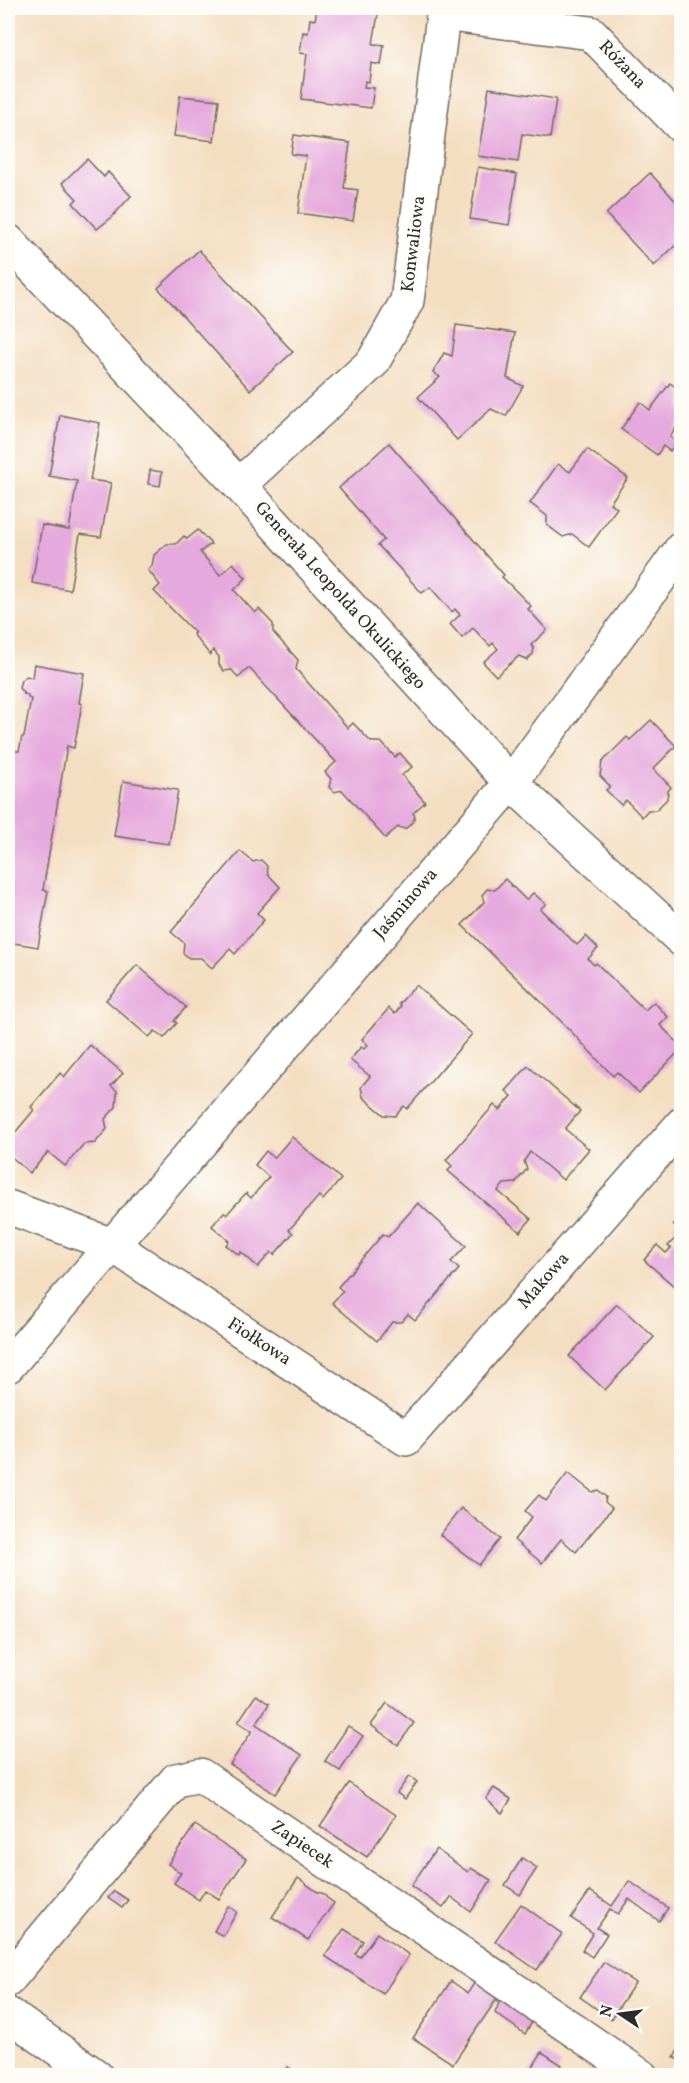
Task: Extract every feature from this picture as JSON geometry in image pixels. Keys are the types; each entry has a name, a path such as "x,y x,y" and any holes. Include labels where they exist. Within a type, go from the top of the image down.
{"street":[{"name":"Różana","path":"443,11 591,33 681,127"},
{"name":"Konwaliowa","path":"239,485 374,362 406,301 443,11"},
{"name":"Generała Leopolda Okulickiego","path":"8,241 239,485 511,783 681,940"},
{"name":"Jaśminowa","path":"8,1366 511,783 681,548"},
{"name":"Makowa","path":"406,1439 681,1124"},
{"name":"Fiołkowa","path":"8,1207 112,1245 406,1439"},
{"name":"Zapiecek","path":"8,1980 176,1780 200,1775 641,2076"},
{"path":"8,2014 96,2076"}],"building":[{"path":"317,8 379,8 373,44 384,45 381,65 371,63 369,82 365,81 364,87 374,88 371,108 301,99 307,54 300,53 303,32 308,33 310,19 315,20"},
{"path":"489,88 556,99 550,138 522,134 518,162 478,156"},
{"path":"180,96 219,100 214,141 174,136"},
{"path":"294,135 350,143 344,188 358,190 353,221 298,213 306,156 291,154"},
{"path":"87,159 104,177 108,172 131,196 111,218 97,229 73,203 77,199 62,183"},
{"path":"478,167 517,174 509,225 470,219"},
{"path":"650,173 681,207 681,240 654,266 606,214"},
{"path":"199,250 293,352 250,390 158,288"},
{"path":"456,325 515,333 507,378 523,386 506,416 491,409 457,440 418,397 440,377 433,372 444,353 452,356"},
{"path":"670,383 681,391 681,420 670,437 677,442 670,451 663,446 657,455 621,429 640,402 650,410"},
{"path":"60,415 100,423 90,480 111,483 101,537 80,534 70,590 32,583 42,525 69,530 77,481 49,476"},
{"path":"389,443 504,575 502,577 531,606 528,609 547,630 531,645 534,648 533,654 527,660 519,656 496,676 483,662 498,649 493,643 490,646 473,628 462,638 450,624 460,615 455,609 452,612 430,587 422,593 378,545 384,540 339,488"},
{"path":"587,449 628,478 610,503 617,508 589,547 572,534 563,537 547,525 547,516 530,503 558,464 570,472"},
{"path":"150,470 162,472 160,486 148,484"},
{"path":"198,530 211,544 200,552 220,575 233,563 246,578 234,590 255,613 259,609 273,624 273,632 298,660 296,669 348,728 353,723 371,742 381,742 395,757 400,753 412,767 402,775 425,802 413,813 415,816 413,822 405,829 398,827 385,838 342,790 334,792 329,787 331,779 325,772 336,762 249,668 238,678 232,670 224,671 219,665 219,657 213,650 210,655 193,634 195,633 154,591 160,585 148,570 152,566 154,555 167,544 176,544 184,536 187,539"},
{"path":"34,664 84,673 79,703 82,704 74,748 67,746 43,890 48,891 38,947 8,942 8,757 14,751 19,751 22,737 24,737 31,699 19,688 21,680 27,676 32,678"},
{"path":"651,720 676,746 653,769 671,787 667,799 656,810 648,810 642,817 626,800 621,805 606,790 610,786 600,776 602,762 627,737 630,740"},
{"path":"123,781 178,790 169,844 114,836"},
{"path":"240,851 253,862 261,860 267,866 268,874 280,887 257,913 264,920 235,954 230,949 212,968 201,958 189,958 183,953 184,943 171,932"},
{"path":"505,879 526,900 533,893 546,904 540,909 577,945 586,936 598,948 588,959 594,965 596,963 645,1010 654,1002 668,1017 660,1025 681,1046 681,1049 639,1093 617,1072 613,1076 564,1024 462,925 484,902 482,895 487,889 495,890"},
{"path":"137,965 186,1007 174,1021 177,1023 164,1038 155,1031 149,1037 106,1000"},
{"path":"416,985 472,1034 407,1109 404,1106 395,1116 384,1115 363,1097 361,1087 370,1076 350,1060 361,1047 364,1049 368,1045 362,1039 389,1008 395,1014 401,1006 399,1004"},
{"path":"90,1045 123,1073 111,1086 117,1091 116,1107 105,1119 107,1129 95,1143 84,1144 65,1166 48,1152 30,1173 8,1154 8,1141 34,1110 31,1107 60,1073 64,1077"},
{"path":"528,1066 580,1111 565,1129 589,1149 563,1180 530,1152 524,1161 527,1169 515,1183 504,1184 498,1191 531,1219 520,1232 448,1171 452,1166 446,1160 494,1105 500,1110 512,1096 506,1091"},
{"path":"292,1137 341,1179 323,1200 319,1196 289,1230 293,1233 274,1255 271,1252 258,1267 241,1252 239,1255 226,1245 229,1241 212,1226 224,1212 227,1214 246,1193 251,1198 269,1177 255,1165 266,1151 274,1158"},
{"path":"418,1203 466,1246 451,1262 459,1269 415,1320 408,1314 401,1322 392,1322 377,1341 332,1303 343,1291 338,1287 383,1234 388,1237"},
{"path":"681,1215 681,1232 673,1225"},
{"path":"681,1232 681,1292 644,1260 657,1245 666,1253 671,1248 668,1246"},
{"path":"617,1304 654,1337 605,1390 569,1356"},
{"path":"568,1473 592,1492 598,1490 606,1497 605,1502 612,1508 576,1552 561,1539 542,1563 514,1540 532,1517 525,1511 539,1495 546,1501"},
{"path":"461,1508 500,1539 479,1565 440,1535"},
{"path":"256,1695 269,1704 256,1724 302,1755 275,1794 230,1764 252,1731 238,1722"},
{"path":"387,1703 414,1723 398,1745 371,1725"},
{"path":"348,1726 363,1736 340,1771 325,1761"},
{"path":"409,1776 417,1782 405,1799 397,1793"},
{"path":"349,1783 396,1815 367,1857 320,1826"},
{"path":"494,1788 511,1799 502,1813 486,1799"},
{"path":"195,1825 246,1859 219,1899 205,1890 199,1900 174,1883 181,1873 168,1864"},
{"path":"436,1849 468,1872 471,1868 491,1880 471,1912 451,1897 443,1908 411,1886"},
{"path":"522,1858 537,1868 520,1895 505,1885"},
{"path":"298,1878 334,1903 308,1940 272,1917"},
{"path":"629,1881 668,1908 659,1921 629,1899 618,1914 610,1909 597,1928 607,1934 592,1957 582,1950 593,1933 571,1918 590,1891 612,1906"},
{"path":"114,1891 128,1900 122,1908 108,1898"},
{"path":"521,1904 562,1934 537,1970 495,1941"},
{"path":"228,1906 237,1912 223,1936 214,1931"},
{"path":"344,1929 363,1941 355,1954 360,1957 377,1933 409,1955 383,1994 325,1956"},
{"path":"604,1962 635,1983 611,2019 580,1997"},
{"path":"476,1980 532,2022 525,2034 495,2013 499,2003 496,2000 453,2064 413,2038 451,1981 468,1993"},
{"path":"681,2045 681,2062 674,2057"},
{"path":"542,2052 562,2065 555,2076 527,2076"},
{"path":"8,2055 18,2064 8,2075"},
{"path":"288,2067 301,2076 281,2076"}]}
